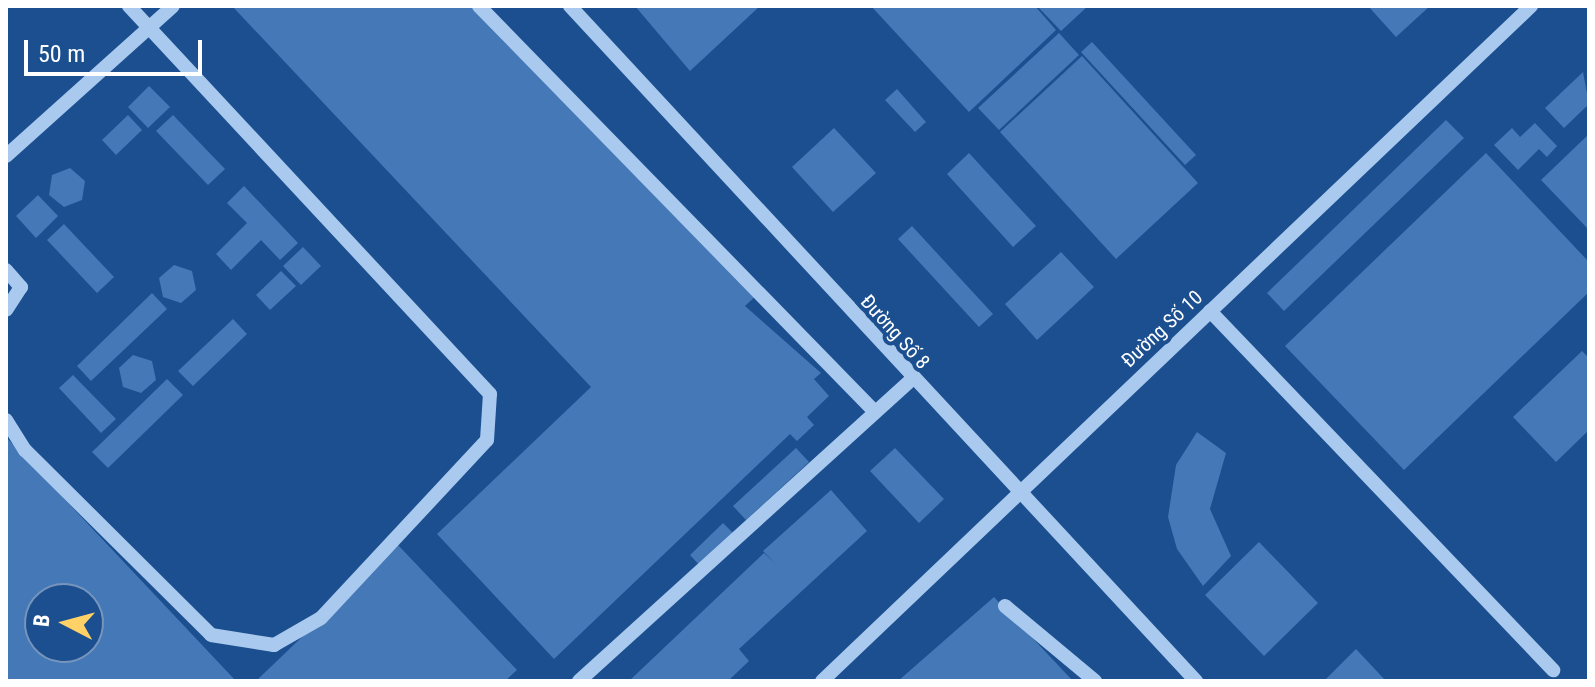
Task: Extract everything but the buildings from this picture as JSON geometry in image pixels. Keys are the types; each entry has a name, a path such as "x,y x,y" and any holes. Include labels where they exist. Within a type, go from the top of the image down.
{"street":[{"path":"6,420 25,450 211,635 274,645 321,618 487,440 490,394 129,6"},
{"path":"6,156 173,6"},
{"path":"479,6 875,412"},
{"name":"Đường Số 10","path":"822,681 1531,6"},
{"name":"Đường Số 8","path":"573,7 1016,495 1196,681"},
{"path":"6,270 21,287 6,310"},
{"path":"1210,311 1553,670"},
{"path":"579,681 911,380"},
{"path":"1005,606 1095,681"}]}
